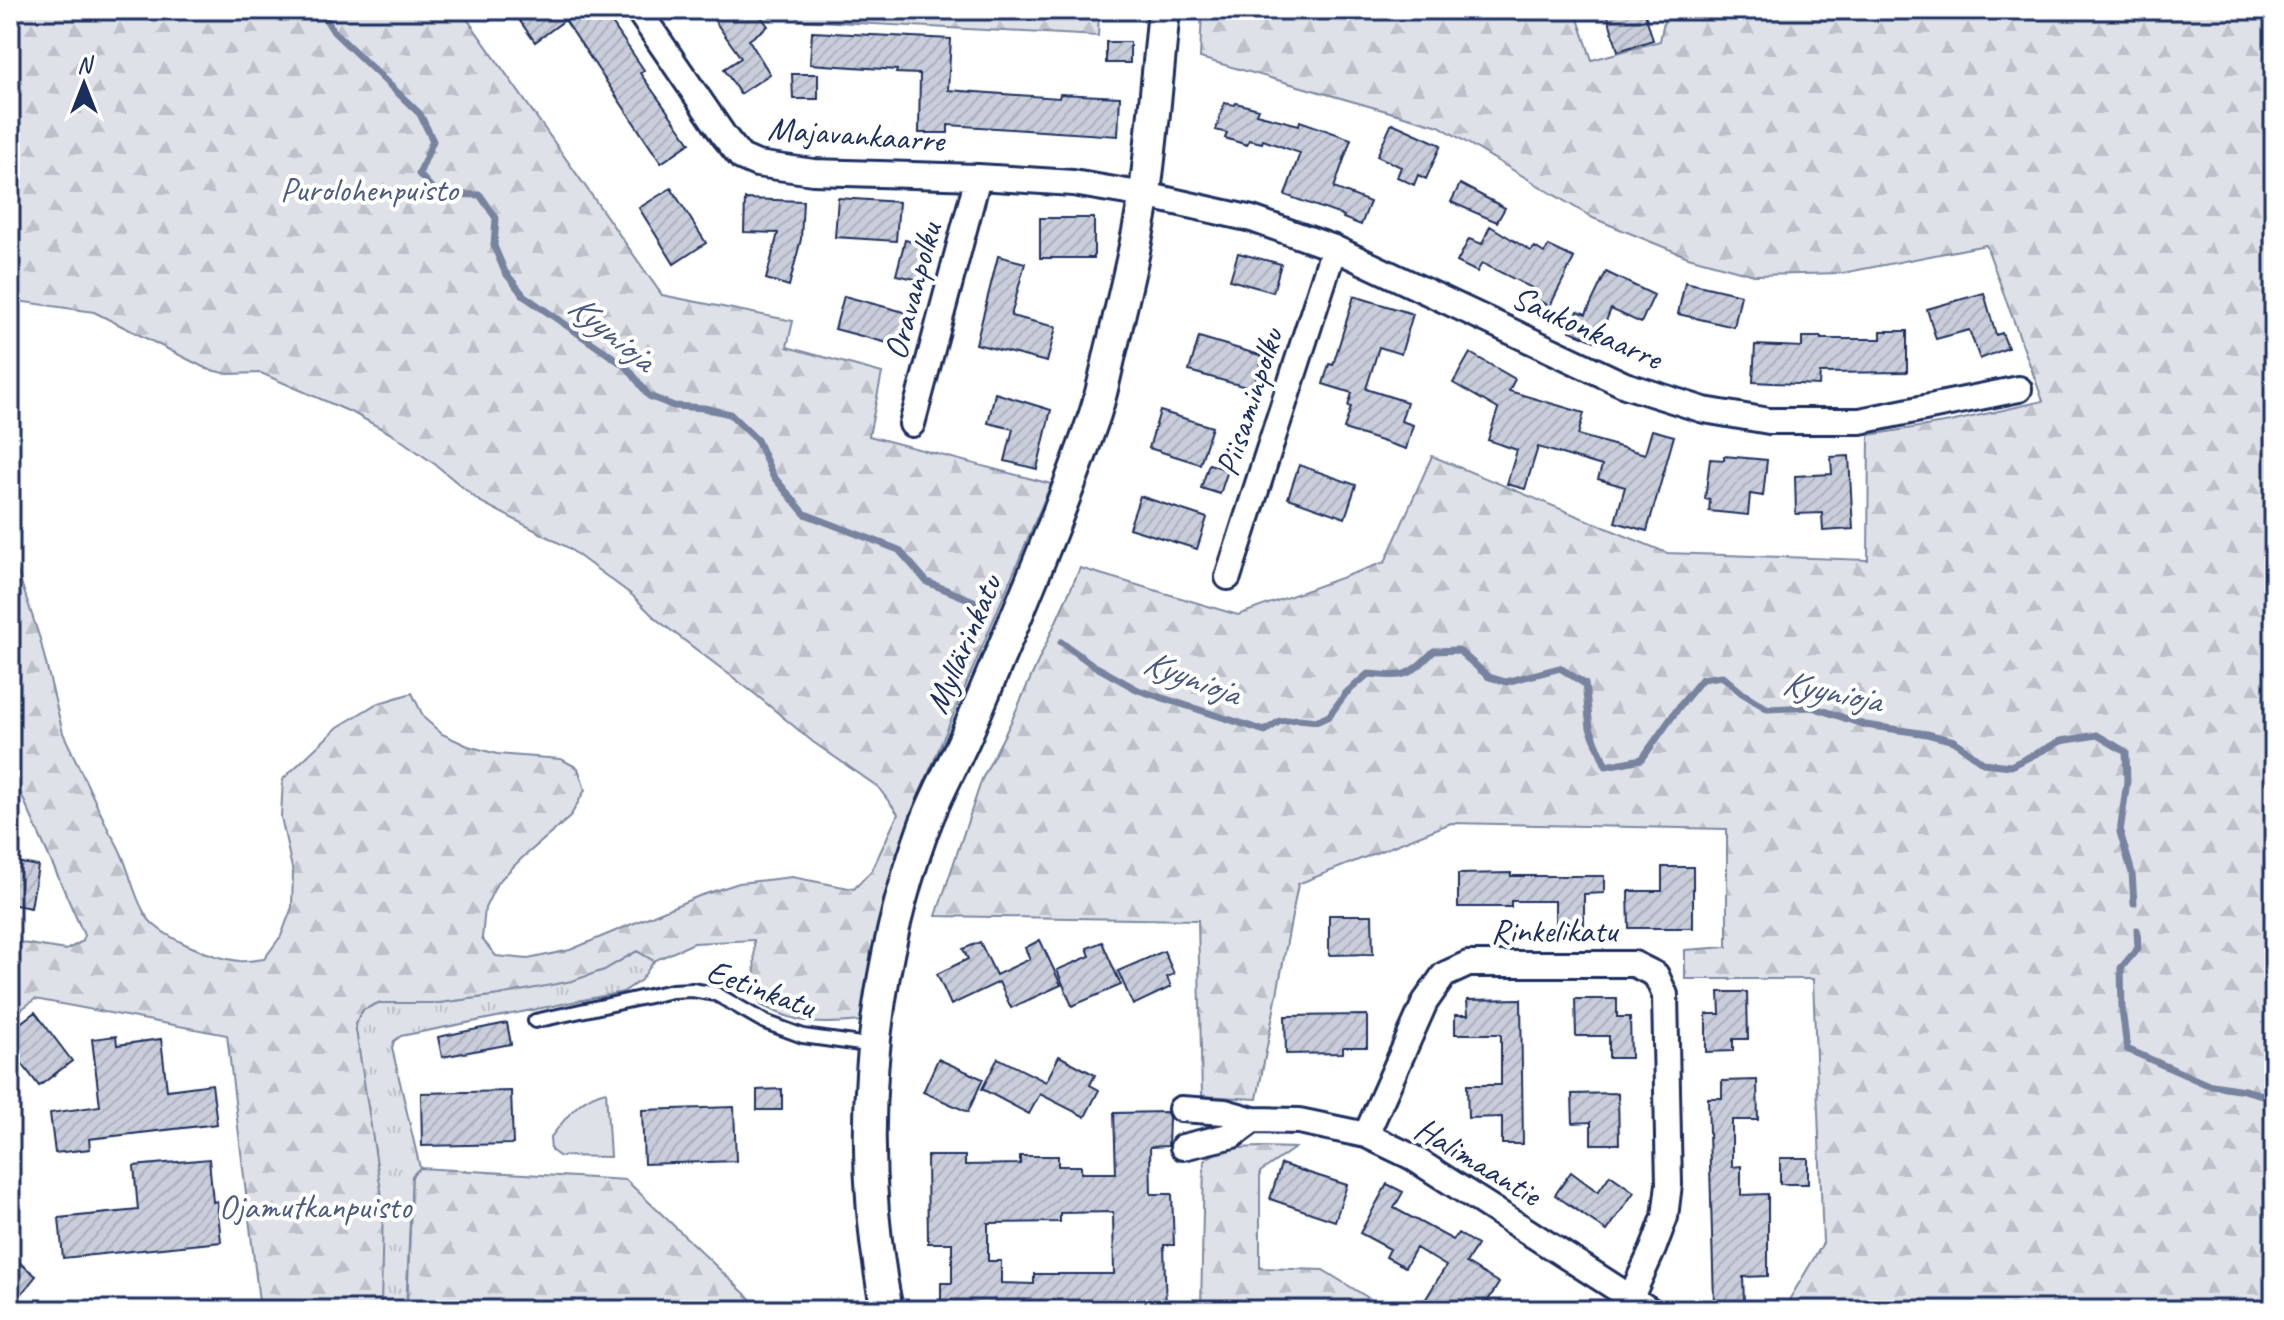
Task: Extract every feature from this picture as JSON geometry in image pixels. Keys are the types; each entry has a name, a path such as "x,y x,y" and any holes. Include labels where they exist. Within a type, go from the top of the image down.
{"street":[{"name":"Majavankaarre","path":"638,10 724,136 741,157 757,164 813,172 1073,183 1145,195"},
{"name":"Myllärinkatu","path":"887,1310 871,1204 868,1140 878,1010 888,951 924,827 1058,517 1095,412 1145,195 1164,10"},
{"name":"Oravanpolku","path":"912,424 978,177"},
{"name":"Saukonkaarre","path":"1145,195 1252,219 1334,248 1625,385 1704,410 1769,421 1860,421 2019,389"},
{"name":"Piisaminpolku","path":"1228,577 1334,248"},
{"name":"Rinkelikatu","path":"1366,1135 1425,1002 1444,975 1468,964 1634,964 1656,975 1665,995 1669,1184 1665,1217 1640,1304"},
{"name":"Halimaantie","path":"1181,1109 1225,1112 1253,1120 1299,1121 1366,1135 1410,1156 1640,1304"},
{"name":"Halimaantie","path":"1183,1147 1233,1135 1253,1120"}],"lane":[{"name":"Eetinkatu","path":"535,1021 672,991 692,990 716,994 765,1022 803,1036 875,1046"}],"green space":[{"name":"Purolohenpuisto","path":"10,10 466,10 463,13 662,295 793,321 787,347 882,373 869,436 1051,484 908,822 881,921 862,1021 810,1022 761,1005 755,985 754,940 694,943 654,961 637,951 604,970 572,981 439,1003 378,1003 363,1010 355,1024 383,1203 381,1310 260,1310 227,1035 35,999 10,1018 10,941 66,950 83,941 84,935 10,769 10,563 18,573 40,639 63,733 121,853 145,914 162,931 215,956 242,961 264,959 281,936 292,907 293,873 281,817 283,779 338,727 376,704 412,693 424,718 442,734 468,746 497,754 561,759 578,768 585,790 570,817 497,883 485,908 482,939 496,956 528,959 570,950 699,896 739,883 792,877 854,889 872,870 898,814 878,787 813,742 656,619 632,595 567,547 479,501 395,436 355,414 261,373 228,374 207,369 94,312 10,300"},
{"path":"793,10 1099,10 1098,36 800,20"},
{"path":"1202,10 1575,10 1592,60 1660,41 1666,10 2274,10 2274,1310 1783,1310 1823,1243 1813,979 1685,979 1685,950 1727,947 1727,829 1451,823 1298,884 1257,1099 1202,1096 1198,920 936,916 982,779 1080,568 1238,615 1385,562 1432,456 1667,553 1868,560 1869,435 1950,422 2043,401 1986,245 1843,273 1754,275 1688,257 1593,218 1439,126 1200,58"},
{"path":"637,951 654,961 641,980 623,992 401,1036 394,1041 392,1048 420,1168 412,1176 406,1310 381,1310 364,1093 355,1024 363,1010 378,1003 439,1003 499,995 604,970"},
{"path":"606,1091 610,1157 559,1156 551,1150 550,1138 568,1115 588,1098"},
{"path":"1260,1147 1295,1148 1260,1172 1260,1268 1323,1270 1388,1310 1201,1310 1204,1161 1223,1151"},
{"name":"Ojamutkanpuisto","path":"420,1168 626,1180 762,1310 407,1310 412,1176"}],"building":[{"path":"512,10 603,10 644,70 640,73 690,143 661,163 565,20 535,42"},
{"path":"707,10 756,10 768,26 749,40 770,74 740,94 724,69 741,58"},
{"path":"1606,10 1644,10 1653,40 1618,51"},
{"path":"812,32 951,39 948,90 1059,98 1060,94 1120,97 1118,136 948,125 948,133 919,133 920,74 810,64"},
{"path":"1106,42 1130,42 1130,63 1106,63"},
{"path":"792,74 818,74 818,99 793,99"},
{"path":"1224,103 1258,109 1256,114 1299,125 1300,121 1351,139 1334,188 1370,202 1361,225 1285,195 1300,153 1263,140 1262,143 1249,140 1247,145 1225,138 1227,133 1216,130"},
{"path":"1392,123 1441,145 1426,179 1418,175 1414,185 1397,177 1401,167 1377,156"},
{"path":"1460,184 1505,208 1497,222 1451,202"},
{"path":"671,188 706,243 674,264 639,208"},
{"path":"838,198 899,202 896,241 835,237"},
{"path":"745,199 803,201 801,239 789,286 766,279 778,233 744,232"},
{"path":"1040,218 1094,218 1094,258 1040,258"},
{"path":"1490,226 1531,251 1535,247 1544,253 1549,246 1574,258 1550,306 1533,298 1536,290 1482,263 1477,272 1457,262 1469,239 1482,244"},
{"path":"905,240 928,246 920,280 896,275"},
{"path":"1238,253 1281,264 1273,292 1230,280"},
{"path":"998,256 1025,263 1011,316 1056,327 1047,362 976,344"},
{"path":"1606,272 1654,295 1641,323 1611,309 1597,342 1570,331 1578,311 1586,314"},
{"path":"1685,282 1741,295 1734,327 1678,314"},
{"path":"1984,293 1996,335 2002,333 2008,348 1980,359 1969,330 1936,339 1927,309"},
{"path":"844,296 908,313 899,346 835,329"},
{"path":"1354,296 1413,314 1401,354 1379,347 1366,389 1407,402 1401,421 1413,425 1406,449 1344,429 1352,393 1323,384 1329,364 1333,365"},
{"path":"1881,331 1907,331 1907,372 1820,373 1819,385 1753,382 1755,345 1802,347 1802,337 1881,339"},
{"path":"1199,337 1263,356 1253,389 1189,371"},
{"path":"1470,353 1515,379 1509,391 1584,413 1578,435 1645,454 1652,430 1674,436 1647,531 1615,522 1625,487 1598,479 1602,466 1538,447 1525,489 1507,484 1517,450 1488,440 1498,409 1453,383"},
{"path":"995,393 1051,410 1037,469 1005,461 1013,429 988,423"},
{"path":"1160,411 1212,427 1200,464 1149,448"},
{"path":"1724,456 1767,460 1763,496 1750,494 1748,515 1709,511 1710,500 1705,499 1710,459 1724,460"},
{"path":"1849,456 1853,529 1823,531 1822,513 1796,514 1795,476 1832,474 1831,457"},
{"path":"1209,464 1228,470 1220,494 1201,488"},
{"path":"1299,465 1356,485 1345,518 1288,498"},
{"path":"1140,496 1207,518 1197,549 1129,528"},
{"path":"10,861 38,866 31,908 10,904"},
{"path":"1662,867 1693,867 1693,928 1629,928 1628,891 1662,891"},
{"path":"1511,873 1511,876 1604,876 1604,893 1584,894 1584,926 1555,927 1555,901 1511,901 1511,907 1458,907 1458,874"},
{"path":"1329,915 1372,915 1373,954 1329,955"},
{"path":"1040,940 1061,985 1011,1008 999,982 951,1005 937,974 968,959 963,949 980,942 996,975 1030,959 1025,948"},
{"path":"1102,942 1121,985 1072,1006 1057,970 1090,956 1087,948"},
{"path":"1164,951 1174,974 1167,977 1171,987 1133,1005 1118,971"},
{"path":"1719,992 1747,992 1748,1039 1733,1039 1733,1051 1706,1052 1706,1014 1720,1014"},
{"path":"1521,999 1523,1144 1502,1144 1502,1117 1468,1118 1467,1085 1501,1085 1501,1034 1455,1034 1455,1015 1468,1015 1467,1000"},
{"path":"1575,999 1617,999 1617,1017 1630,1017 1631,1058 1609,1058 1609,1036 1576,1036"},
{"path":"35,1012 72,1061 39,1086 10,1048 10,1031"},
{"path":"1367,1015 1367,1047 1343,1047 1343,1053 1286,1054 1285,1016"},
{"path":"507,1023 511,1044 442,1057 438,1037"},
{"path":"116,1036 117,1045 161,1039 167,1090 212,1084 217,1124 89,1139 90,1149 55,1153 50,1113 100,1106 92,1039"},
{"path":"1059,1056 1095,1075 1090,1085 1099,1090 1085,1117 1040,1094 1029,1114 982,1089 998,1058 1046,1082"},
{"path":"938,1059 983,1079 968,1112 923,1092"},
{"path":"1757,1080 1758,1120 1732,1120 1732,1167 1741,1166 1741,1195 1768,1194 1768,1276 1743,1277 1744,1301 1714,1302 1708,1098 1722,1098 1722,1081"},
{"path":"782,1089 782,1110 757,1110 757,1090"},
{"path":"511,1091 513,1144 422,1146 421,1093"},
{"path":"1618,1093 1619,1144 1591,1144 1591,1122 1573,1123 1572,1094"},
{"path":"734,1107 736,1161 644,1164 642,1110"},
{"path":"1167,1112 1169,1118 1168,1146 1150,1147 1151,1194 1172,1194 1174,1245 1164,1245 1166,1310 941,1310 941,1283 952,1283 952,1243 928,1243 927,1156 965,1156 965,1165 1020,1164 1020,1156 1058,1156 1058,1166 1081,1166 1081,1173 1116,1173 1114,1113","holes":["1113,1212 1114,1274 1034,1274 1034,1284 1001,1283 1001,1261 988,1261 988,1223 1060,1222 1060,1213"]},
{"path":"1780,1158 1808,1158 1808,1184 1780,1184"},
{"path":"209,1159 221,1242 63,1258 59,1218 138,1210 134,1166"},
{"path":"1281,1164 1347,1185 1335,1221 1270,1199"},
{"path":"1571,1172 1598,1192 1610,1175 1634,1192 1607,1231 1555,1195"},
{"path":"1387,1184 1403,1192 1394,1208 1453,1240 1458,1233 1477,1245 1466,1263 1499,1283 1482,1310 1419,1310 1446,1266 1416,1248 1405,1267 1386,1257 1390,1249 1360,1233"},
{"path":"10,1255 36,1276 10,1308"}],"waterway":[{"name":"Kyynioja","path":"320,10 334,32 420,114 433,141 419,174 437,194 480,195 496,218 494,246 505,272 524,296 627,367 649,396 674,406 730,414 757,440 773,476 805,514 899,550 927,582 986,606"},
{"name":"Kyynioja","path":"1061,642 1093,665 1138,690 1265,731 1280,721 1318,721 1329,716 1346,693 1368,674 1405,674 1434,651 1458,650 1489,677 1506,682 1560,668 1585,684 1590,728 1606,766 1642,759 1702,679 1722,676 1768,709 1812,707 1865,725 1927,734 1954,741 1983,763 2011,766 2061,741 2097,735 2126,752 2127,781 2120,832 2132,873 2134,903"},
{"name":"Kyynioja","path":"2137,930 2138,948 2121,968 2127,1049 2206,1084 2274,1098"}]}
